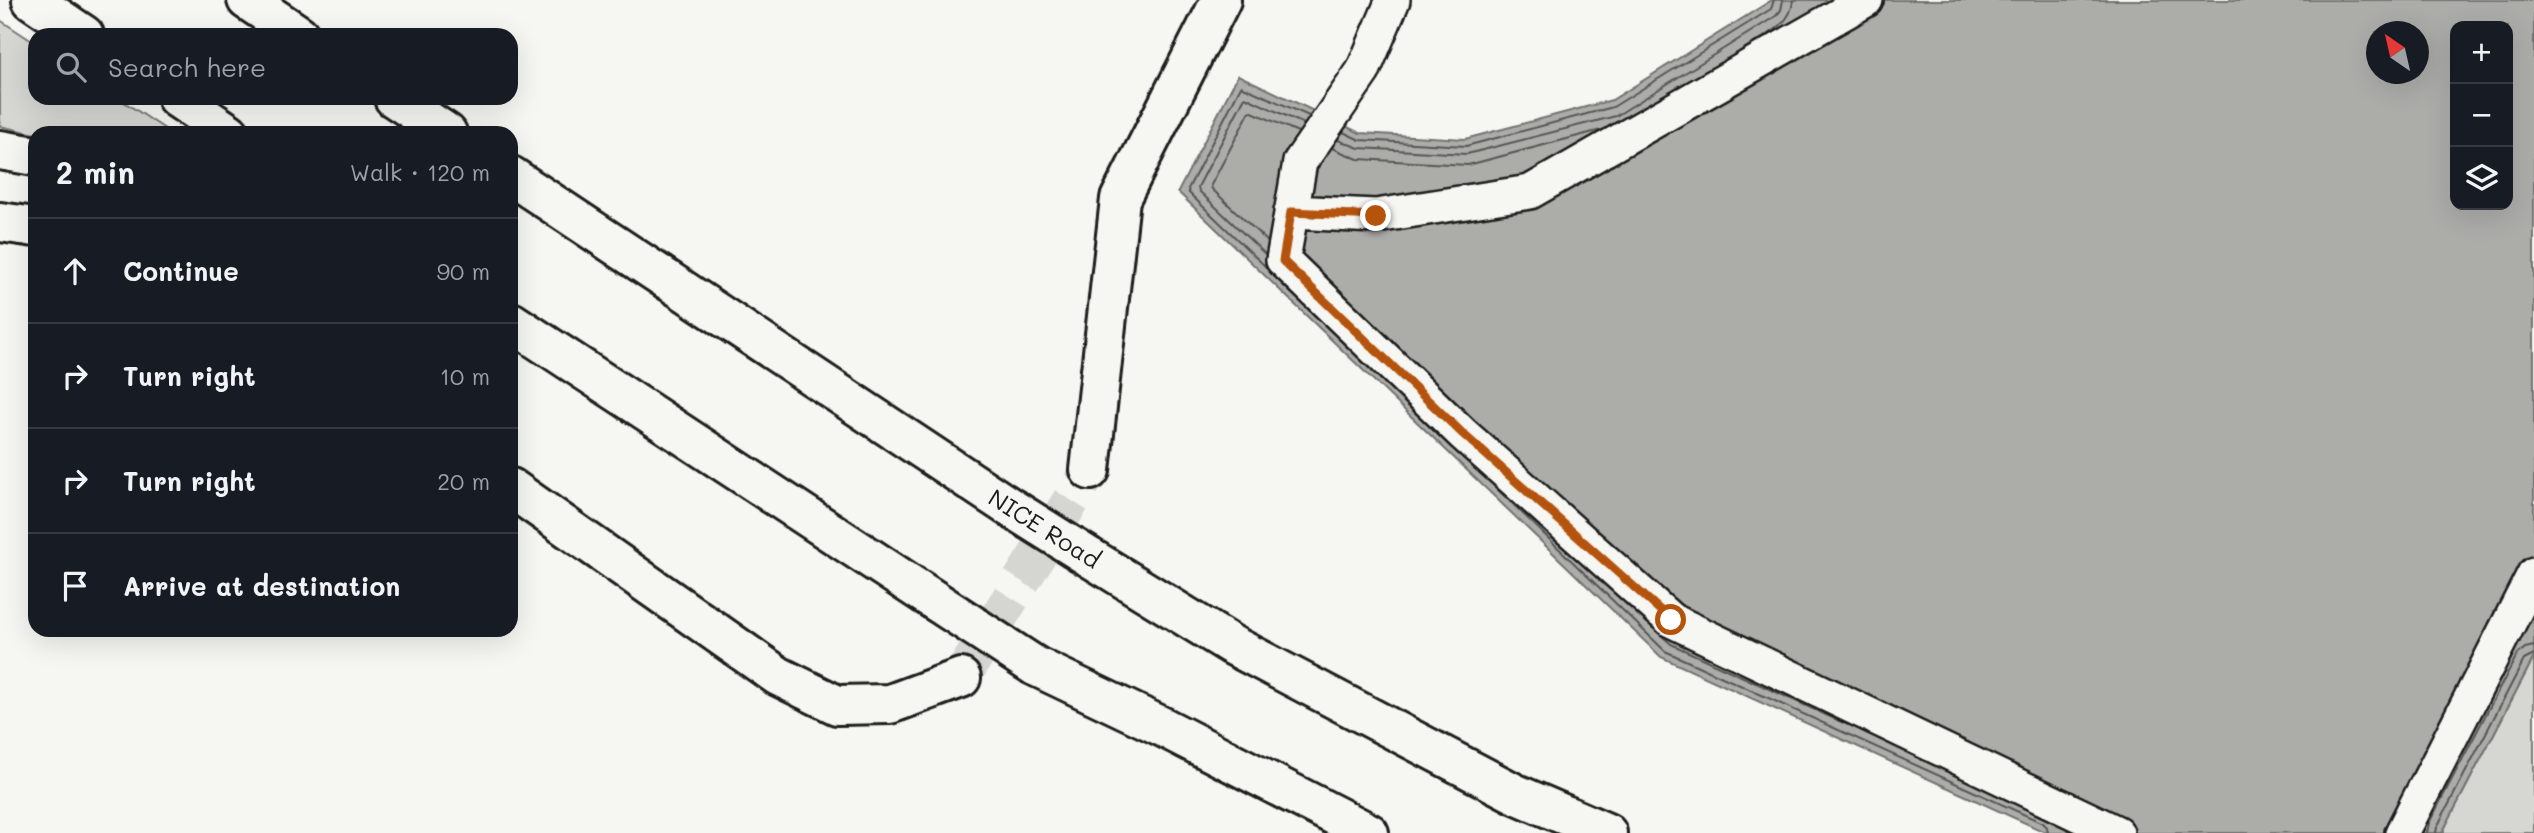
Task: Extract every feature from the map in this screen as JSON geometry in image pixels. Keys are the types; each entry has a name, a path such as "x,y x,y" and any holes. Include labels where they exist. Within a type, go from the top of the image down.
{"main road":[{"path":"32,0 74,28"},
{"path":"247,0 289,28"},
{"path":"1090,470 1120,199 1221,0"},
{"path":"187,105 219,126"},
{"path":"405,105 436,126"},
{"path":"0,150 28,155"},
{"name":"NICE Road","path":"518,181 1011,508 1232,645 1516,794 1607,833"},
{"path":"0,222 28,226"},
{"path":"518,327 1035,666 1161,726 1369,833"},
{"path":"518,493 778,676 837,705 890,704 961,678"}],"street":[{"path":"1393,0 1363,71 1300,162 1283,261 1463,434 1671,620 2117,833"},
{"path":"1291,212 1376,216 1530,192 1866,0"},
{"path":"2402,833 2534,574"}],"shaded area":[{"path":"0,20 28,38 28,105 129,105 160,126 28,126 28,132 0,126"},
{"path":"2534,657 2534,833 2442,833"}],"water":[{"path":"1772,0 2534,0 2534,657 2442,833 2047,833 1661,657 1178,192 1238,75 1360,133 1465,139 1612,100"}],"tunnel":[{"path":"961,678 1090,470"}],"route":[{"path":"1376,216 1291,212 1283,261 1463,434 1671,620"}]}
